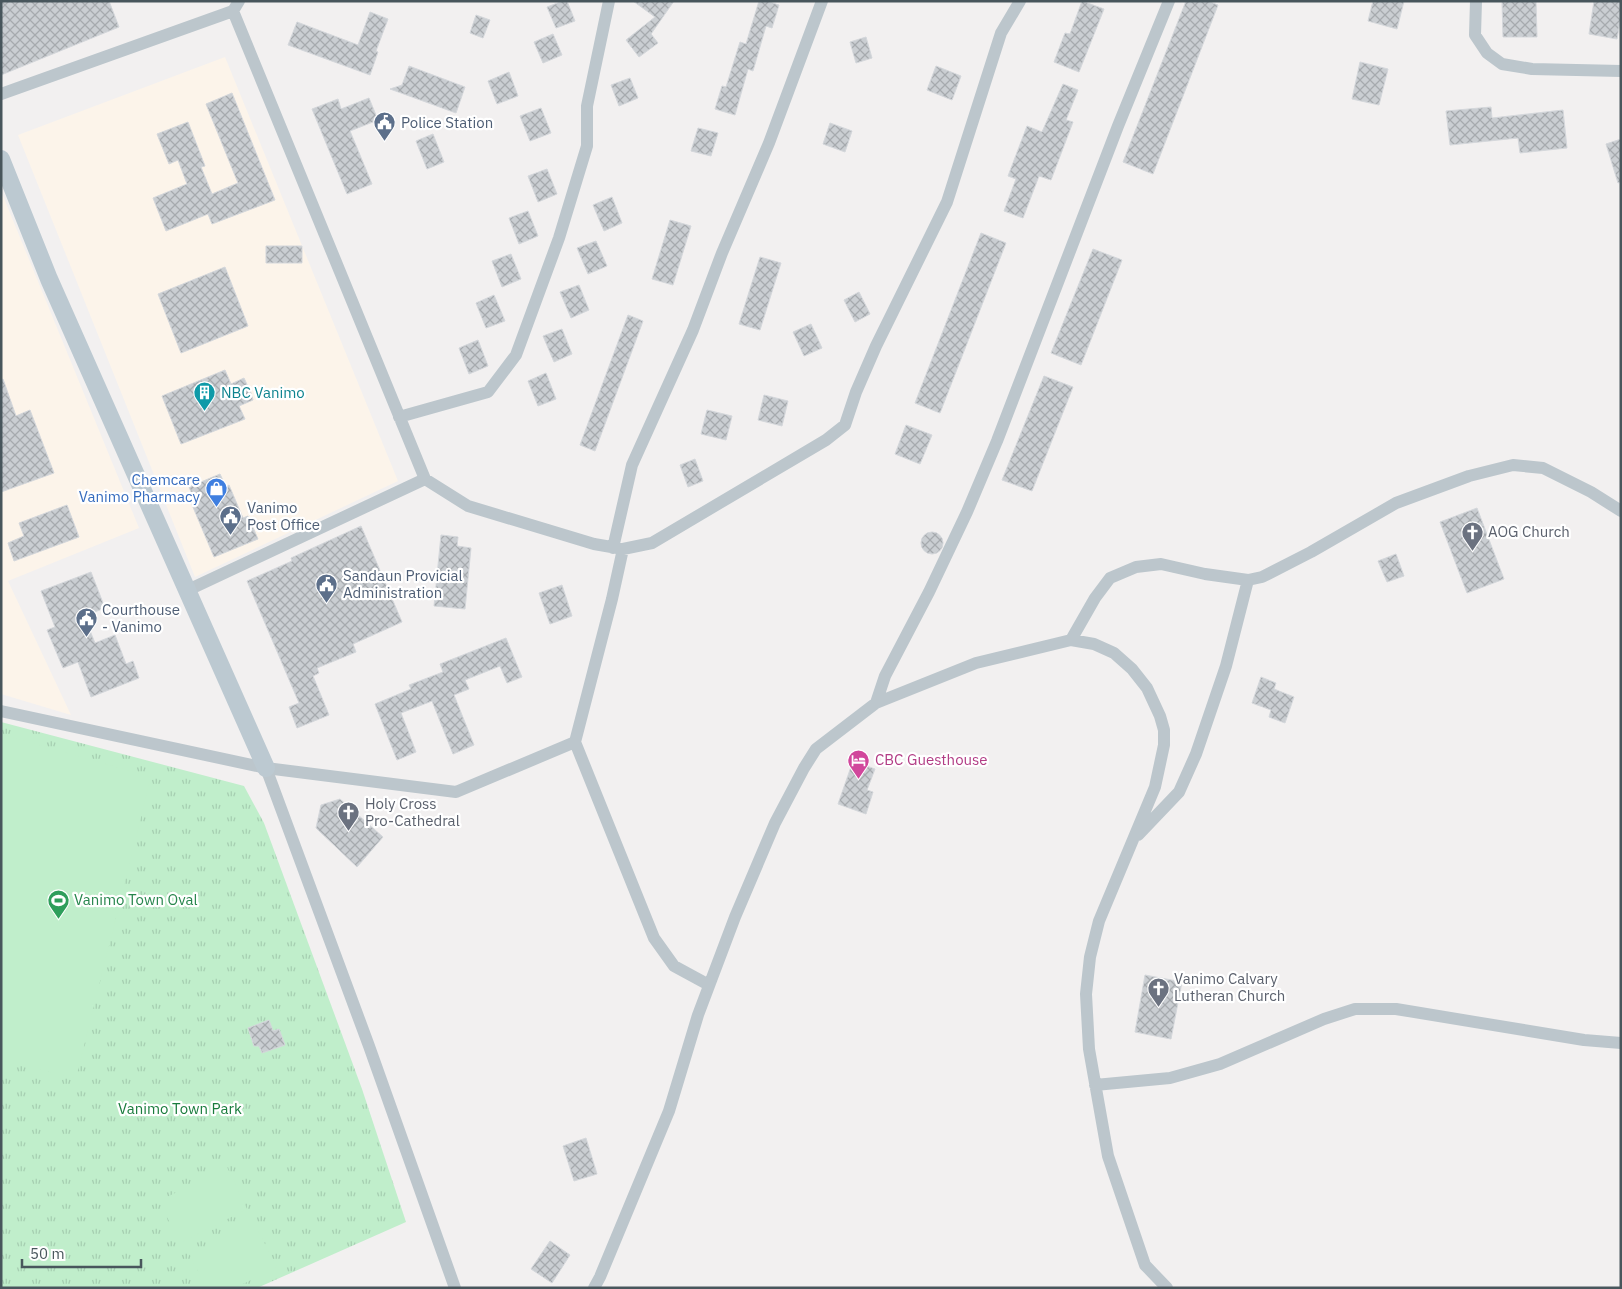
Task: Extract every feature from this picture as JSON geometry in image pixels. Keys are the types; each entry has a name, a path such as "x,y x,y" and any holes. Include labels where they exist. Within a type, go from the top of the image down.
{"street":[{"path":"399,417 488,392 516,355 559,238 587,146 587,106 609,1"},
{"path":"709,985 674,966 654,938 575,742 612,599 618,548 632,465 693,330 722,253 769,143 822,1"},
{"path":"1,94 236,6 425,479 468,506 594,544 618,548 652,543 826,440 845,425 856,392 876,346 947,202 1001,33 1020,1"},
{"path":"876,703 885,676 929,592 967,512 997,441 1118,126 1169,1"},
{"path":"1476,1 1476,35 1487,52 1502,64 1532,69 1621,71"},
{"path":"1,158 49,279 266,768 369,1046 455,1288"},
{"path":"1071,640 1095,598 1110,578 1136,567 1161,564 1205,574 1248,580 1262,577 1311,552 1396,502 1469,476 1513,465 1543,468 1591,492 1621,511"},
{"path":"188,590 425,479"},
{"path":"1133,840 1179,792 1196,754 1226,666 1248,580"},
{"path":"594,1288 669,1111 698,1015 735,917 775,823 816,749 876,703 976,662 1071,640 1094,644 1114,653 1132,669 1147,688 1160,716 1164,730 1164,745 1155,787 1099,921 1090,957 1086,994 1089,1049 1108,1156 1127,1217 1145,1265 1166,1288"},
{"path":"1,711 266,768 456,792 575,742"},
{"path":"1095,1086 1170,1078 1212,1066 1324,1019 1355,1009 1396,1009 1575,1038 1621,1043"}],"shaded area":[{"path":"225,57 398,481 195,577 18,135"},
{"path":"1,191 139,528 8,581 71,715 1,694"}],"green space":[{"name":"Vanimo Town Park","path":"1,722 244,786 264,823 362,1089 406,1222 257,1288 1,1288"},
{"name":"Vanimo Town Oval","path":"1,734 151,777 76,1078 1,1061"},
{"path":"227,1167 247,1209 180,1243 159,1201"},
{"path":"254,1223 277,1267 235,1288 206,1288 190,1255"}],"building":[{"path":"1,1 109,1 119,27 1,75"},
{"path":"567,1 575,21 556,28 547,7"},
{"path":"633,1 674,1 651,34 658,43 639,57 626,40 655,17"},
{"path":"759,1 779,5 772,28 766,26 753,71 748,69 735,115 715,109 722,86 726,87 740,42 746,44"},
{"path":"1082,1 1104,9 1079,72 1054,62 1065,33 1070,34"},
{"path":"1186,1 1207,1 1218,5 1153,174 1123,162"},
{"path":"1373,1 1404,1 1397,29 1368,21"},
{"path":"1502,1 1536,1 1537,37 1503,37"},
{"path":"1594,1 1621,1 1621,16 1617,39 1589,34"},
{"path":"370,12 388,19 376,51 378,52 370,75 288,45 297,22 358,45"},
{"path":"476,15 490,20 483,38 470,33"},
{"path":"553,34 562,55 543,63 534,42"},
{"path":"866,37 872,58 856,63 850,42"},
{"path":"1360,62 1388,69 1379,105 1352,99"},
{"path":"409,66 465,87 456,113 390,89 402,85"},
{"path":"936,66 961,76 952,100 927,90"},
{"path":"509,72 518,96 497,104 488,81"},
{"path":"630,78 638,98 619,106 611,85"},
{"path":"1063,84 1078,90 1066,120 1073,122 1051,180 1039,176 1023,218 1004,211 1016,179 1008,176 1027,126 1042,132"},
{"path":"232,93 275,200 212,224 208,214 166,231 153,198 187,184 178,160 169,164 157,134 188,122 205,166 201,167 212,194 238,183 206,104"},
{"path":"369,98 378,120 350,131 372,184 347,194 312,109 338,99 341,109"},
{"path":"1491,107 1492,118 1563,110 1567,148 1520,153 1518,138 1450,145 1446,111"},
{"path":"541,108 551,133 530,141 520,116"},
{"path":"830,123 852,131 845,152 823,144"},
{"path":"698,128 718,133 711,156 691,151"},
{"path":"433,134 444,162 427,169 416,141"},
{"path":"1621,139 1621,182 1618,183 1606,144"},
{"path":"547,169 557,194 538,202 528,176"},
{"path":"612,197 622,223 604,231 593,205"},
{"path":"528,211 538,236 519,244 509,218"},
{"path":"670,220 691,226 673,285 652,279"},
{"path":"981,233 1006,243 940,413 915,403"},
{"path":"596,241 607,266 588,274 577,248"},
{"path":"266,246 302,246 302,263 266,263"},
{"path":"1093,249 1122,260 1081,365 1051,353"},
{"path":"511,254 521,279 502,287 492,261"},
{"path":"760,257 781,263 760,330 739,324"},
{"path":"225,267 248,326 181,353 158,294"},
{"path":"579,285 589,310 571,318 560,292"},
{"path":"859,292 870,314 855,322 844,300"},
{"path":"494,295 505,321 486,328 476,303"},
{"path":"628,315 643,321 595,451 580,445"},
{"path":"811,324 822,348 804,356 793,332"},
{"path":"562,329 572,354 554,362 543,336"},
{"path":"478,340 488,366 469,374 459,348"},
{"name":"NBC Vanimo","path":"225,370 231,384 244,378 251,393 253,400 239,406 245,419 181,444 162,396"},
{"path":"546,373 556,399 538,406 528,381"},
{"path":"1044,376 1073,387 1032,491 1002,480"},
{"path":"3,379 16,416 30,410 54,473 1,492 1,380"},
{"path":"764,395 788,401 782,426 758,420"},
{"path":"707,410 732,416 726,440 701,434"},
{"path":"906,425 932,435 920,464 895,454"},
{"path":"695,459 703,481 688,487 680,465"},
{"path":"220,474 226,487 229,485 243,518 248,516 258,539 214,557 190,500 194,499 189,487"},
{"path":"67,505 79,537 14,561 8,543 24,536 19,523"},
{"name":"AOG Church","path":"1477,508 1504,579 1467,593 1440,522"},
{"path":"361,526 402,622 353,644 356,652 317,668 319,673 313,676 329,715 297,728 289,707 299,703 247,581 292,561 291,558"},
{"path":"928,532 936,532 943,539 943,547 936,554 928,554 921,547 921,539"},
{"path":"441,535 458,537 457,546 471,548 465,609 434,606"},
{"path":"1396,554 1404,576 1387,582 1378,561"},
{"path":"91,572 105,608 84,616 95,643 115,635 126,664 133,661 139,678 91,697 78,662 63,668 47,630 55,627 41,591"},
{"path":"562,585 572,616 550,624 539,593"},
{"path":"506,638 522,677 507,683 500,666 465,680 469,689 454,695 474,745 453,754 432,701 401,713 416,752 397,760 375,704 411,689 409,685 443,672 440,664"},
{"path":"1261,677 1276,683 1274,689 1294,697 1285,723 1269,717 1271,710 1252,703"},
{"name":"CBC Guesthouse","path":"853,761 875,769 867,790 873,792 866,814 838,804"},
{"name":"Holy Cross Pro-Cathedral","path":"340,799 383,837 357,867 316,828 321,805"},
{"name":"Vanimo Calvary Lutheran Church","path":"1145,975 1182,982 1171,1039 1135,1032"},
{"path":"269,1020 273,1031 279,1029 285,1045 262,1053 259,1046 254,1046 248,1028"},
{"path":"586,1138 597,1174 574,1181 563,1146"},
{"path":"550,1241 570,1255 552,1283 531,1269"}],"place":[{"name":"Police Station","path":"385,142"},
{"name":"NBC Vanimo","path":"205,412"},
{"name":"Chemcare Vanimo Pharmacy","path":"216,508"},
{"name":"Vanimo Post Office","path":"231,536"},
{"name":"AOG Church","path":"1472,551"},
{"name":"Sandaun Provicial Administration","path":"327,604"},
{"name":"Courthouse - Vanimo","path":"86,638"},
{"name":"CBC Guesthouse","path":"859,779"},
{"name":"Holy Cross Pro-Cathedral","path":"349,832"},
{"name":"Vanimo Town Oval","path":"58,919"},
{"name":"Vanimo Calvary Lutheran Church","path":"1158,1007"}]}
